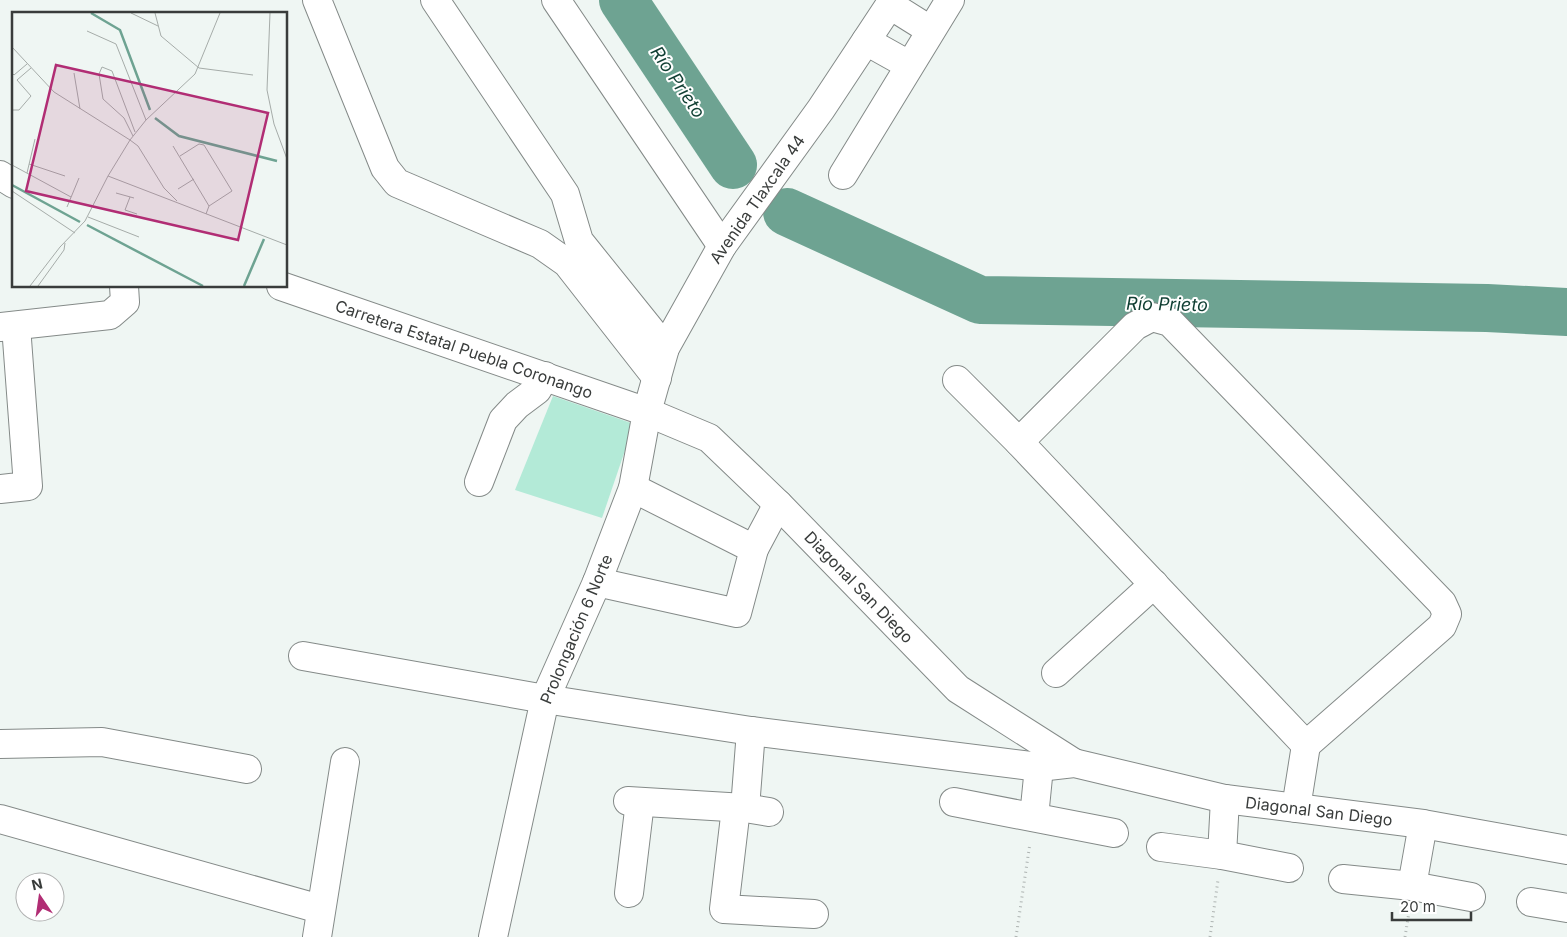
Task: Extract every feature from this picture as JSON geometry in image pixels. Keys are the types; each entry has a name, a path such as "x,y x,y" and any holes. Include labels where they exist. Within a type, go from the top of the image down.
{"street":[{"path":"317,0 385,168 397,183 540,244 567,263 657,378"},
{"path":"436,0 565,194 579,242 665,348"},
{"path":"556,0 722,246"},
{"path":"843,175 950,0"},
{"path":"892,2 930,30"},
{"name":"Avenida Tlaxcala 44","path":"647,412 665,348 722,246 820,109 892,2"},
{"path":"866,41 909,65"},
{"path":"0,175 12,183"},
{"path":"0,489 28,486 8,327 110,315 125,302 124,288"},
{"name":"Carretera Estatal Puebla Coronango","path":"287,288 647,412"},
{"path":"1019,442 1135,326 1152,317 1170,322 1442,603 1447,614 1442,626 1306,745 1296,808"},
{"path":"479,482 503,420 517,405 537,390 545,376"},
{"path":"957,380 1019,442 1306,745"},
{"name":"Prolongación 6 Norte","path":"493,937 545,699 597,582 632,488 647,412"},
{"name":"Diagonal San Diego","path":"647,412 708,438 778,504 958,689 1074,763"},
{"path":"632,488 754,549"},
{"path":"597,582 737,613 754,549 778,504"},
{"path":"1056,673 1154,584"},
{"name":"Diagonal San Diego","path":"303,656 545,699 751,731 1039,766 1074,763 1225,799 1423,824 1567,850"},
{"path":"751,731 750,809 724,909 814,914"},
{"path":"0,744 102,742 247,769"},
{"path":"317,937 320,908 345,762"},
{"path":"1034,817 1039,766"},
{"path":"1222,855 1225,799"},
{"path":"629,893 634,802 750,809"},
{"path":"954,802 1114,833"},
{"path":"0,819 320,908"},
{"path":"1412,886 1423,824"},
{"path":"1161,847 1222,855 1289,868"},
{"path":"1343,879 1412,886 1471,897"},
{"path":"1531,902 1567,908"}],"path":[{"path":"1016,937 1034,817"},
{"path":"1210,937 1222,855"}],"building":[{"path":"553,396 634,424 602,518 515,490"}],"waterway":[{"name":"Río Prieto","path":"623,0 733,165"},
{"name":"Río Prieto","path":"787,212 980,300 1487,308 1567,312"}]}
